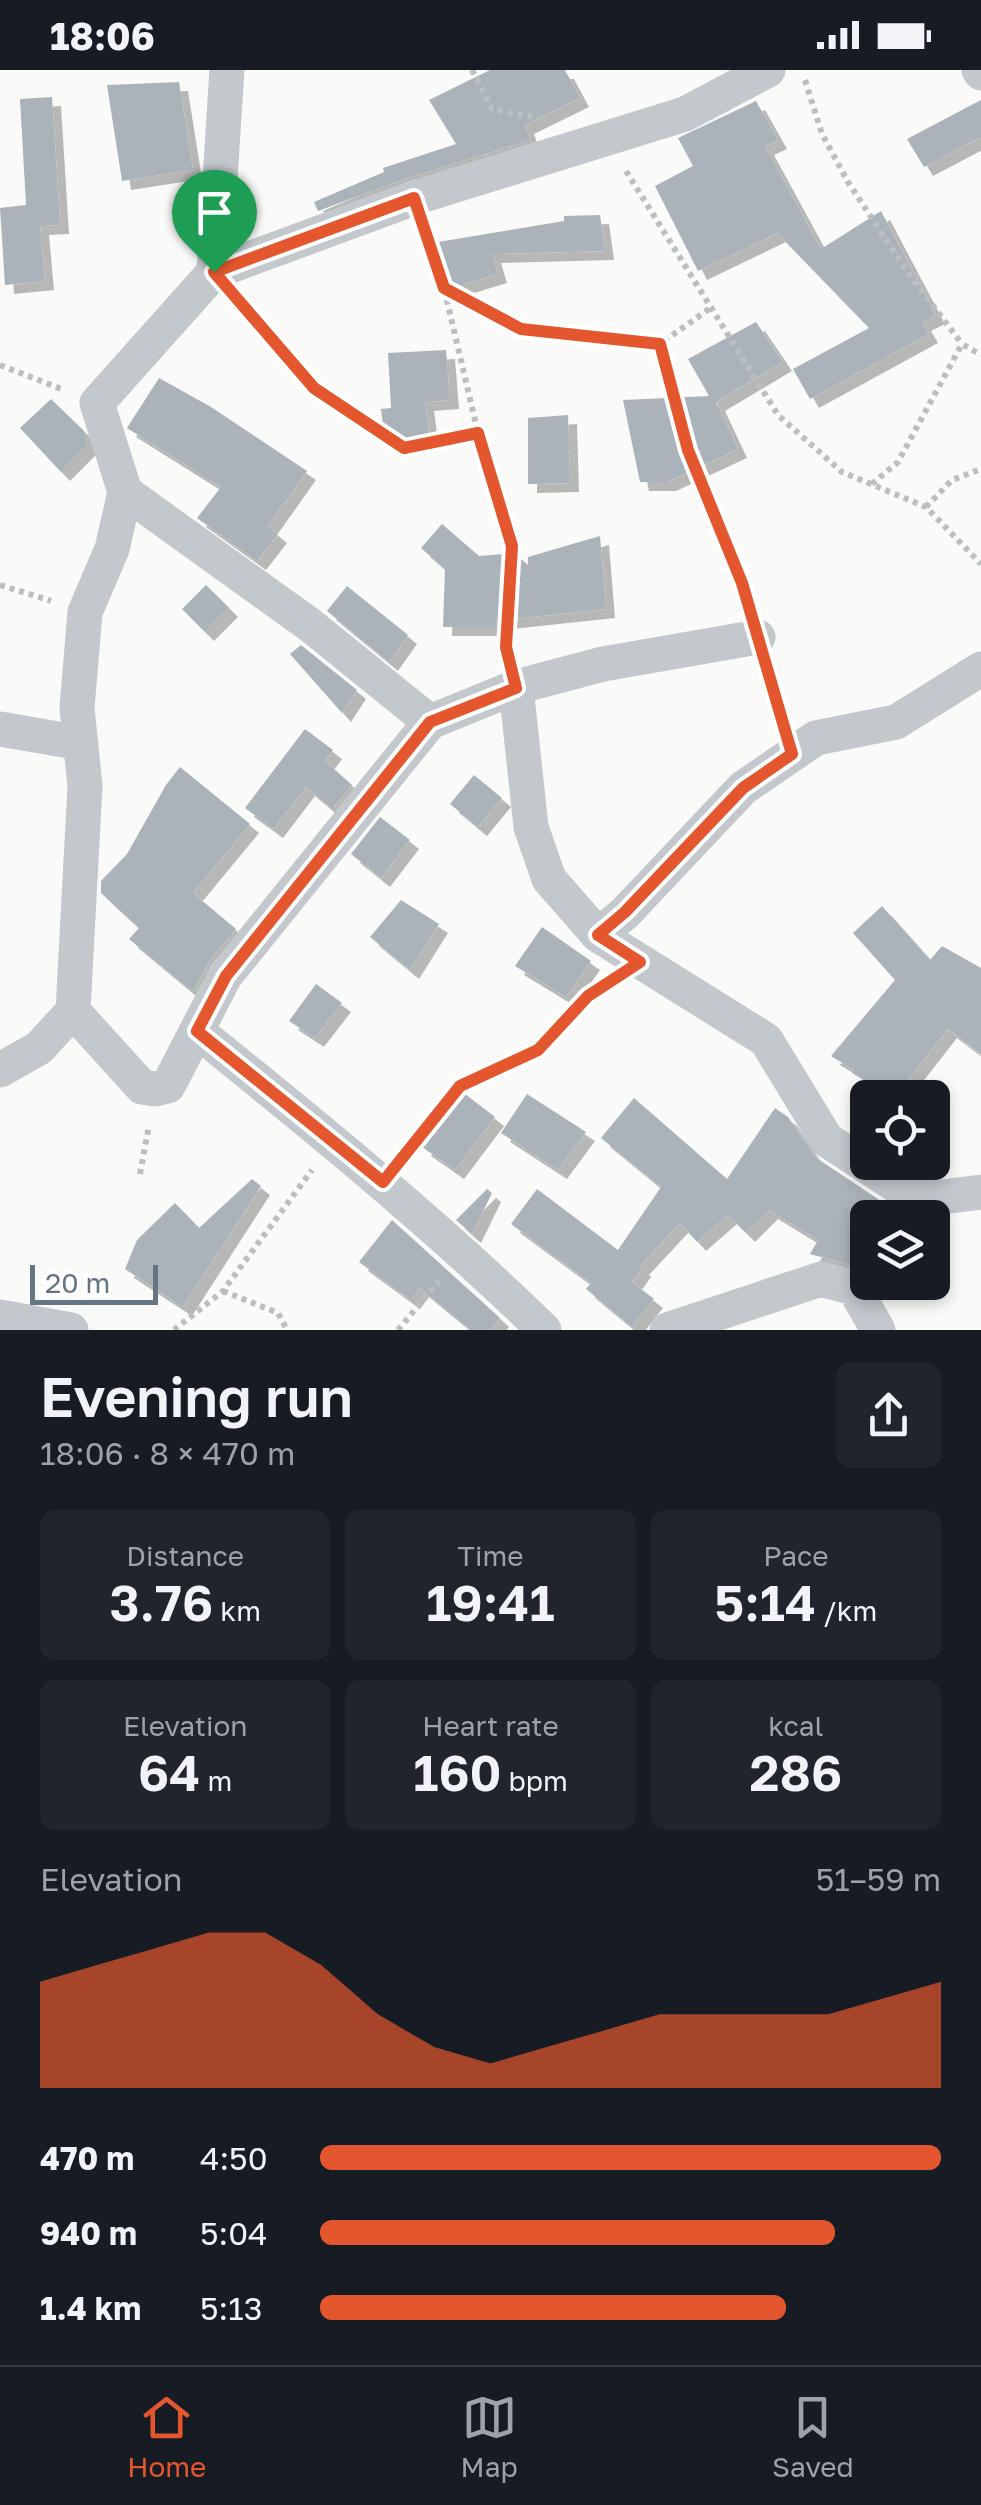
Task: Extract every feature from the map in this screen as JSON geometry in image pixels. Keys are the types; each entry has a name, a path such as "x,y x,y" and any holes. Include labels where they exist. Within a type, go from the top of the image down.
{"street":[{"path":"214,272 226,70"},
{"path":"0,1070 39,1048 73,1011 84,786 77,708 84,612 112,549 125,492 97,403 214,272 414,198 684,114 768,70"},
{"path":"125,492 310,625 430,722"},
{"path":"73,1011 142,1087 168,1086 226,976 430,722 516,688 603,664 758,637"},
{"path":"598,935 625,912 743,788 792,754 816,738 896,722 981,670"},
{"path":"516,688 531,827 549,879 598,935 766,1040 827,1140 910,1195 941,1197 981,1192"},
{"path":"0,729 80,744"},
{"path":"197,1031 383,1182 544,1330"},
{"path":"667,1330 821,1280 854,1288 878,1330"},
{"path":"0,1317 72,1330"}],"path":[{"path":"472,70 492,109 544,119"},
{"path":"802,70 822,134 848,182 906,270 962,344 981,355"},
{"path":"606,140 778,415 842,472 926,507 981,564"},
{"path":"414,198 444,288 478,433 512,546 506,647 516,688"},
{"path":"214,272 314,388 404,448 478,433"},
{"path":"444,288 521,329 660,344 709,309"},
{"path":"660,344 688,450 742,583 792,754"},
{"path":"872,484 898,462 962,344"},
{"path":"0,364 97,403"},
{"path":"926,507 952,480 981,469"},
{"path":"0,585 84,612"},
{"path":"383,1182 460,1086 538,1050 588,996 640,962"},
{"path":"140,1174 155,1089"},
{"path":"174,1330 224,1291 334,1141"},
{"path":"398,1330 463,1252"},
{"path":"224,1291 278,1313 287,1330"}],"building":[{"path":"490,70 565,70 580,98 525,125 530,140 407,178 318,211 314,202 384,172 383,168 456,144 429,100"},
{"path":"179,82 193,170 122,181 107,85"},
{"path":"52,97 60,225 40,226 45,281 5,285 0,208 26,205 20,99"},
{"path":"981,100 981,137 924,167 907,139"},
{"path":"756,101 778,140 765,146 821,249 881,211 936,315 922,322 929,334 810,399 793,369 869,328 777,233 698,271 655,186 693,166 678,138"},
{"path":"600,215 605,251 492,254 498,274 452,288 438,242 564,221 564,216"},
{"path":"756,322 783,362 716,402 738,449 667,482 640,482 623,400 709,396 688,359"},
{"path":"446,350 450,400 425,402 430,439 385,444 381,409 391,408 388,353"},
{"path":"159,378 211,407 307,471 268,526 278,534 257,561 197,518 221,487 127,428"},
{"path":"51,399 84,431 88,445 61,472 20,428"},
{"path":"568,415 570,483 528,484 528,418"},
{"path":"442,524 479,556 503,554 504,564 521,559 528,565 528,557 600,536 606,609 494,621 494,627 443,627 445,569 421,548"},
{"path":"206,585 229,608 205,632 182,609"},
{"path":"347,586 408,635 389,662 327,611"},
{"path":"301,645 357,690 342,713 290,654"},
{"path":"305,729 333,750 325,761 352,785 332,809 306,787 274,829 245,808"},
{"path":"180,767 250,824 193,893 236,929 208,963 193,992 129,939 139,928 101,893 101,881 127,854"},
{"path":"474,775 502,798 478,827 450,804"},
{"path":"380,817 410,840 381,878 351,854"},
{"path":"401,900 439,924 410,970 370,937"},
{"path":"882,906 930,960 942,946 981,968 981,1054 948,1029 908,1080 864,1080 831,1056 895,980 853,933"},
{"path":"542,927 591,961 566,997 515,966"},
{"path":"316,984 342,1003 315,1038 289,1021"},
{"path":"465,1094 495,1117 455,1170 422,1147"},
{"path":"527,1094 586,1132 558,1170 501,1133"},
{"path":"634,1098 727,1179 775,1108 788,1117 815,1157 880,1200 850,1200 850,1265 810,1254 818,1240 769,1210 746,1233 728,1215 697,1242 680,1223 640,1266 632,1282 654,1299 632,1327 586,1289 591,1283 511,1224 537,1189 618,1250 661,1187 601,1138"},
{"path":"252,1179 261,1186 183,1307 125,1269 137,1240 175,1203 199,1228"},
{"path":"487,1189 492,1193 472,1234 456,1220"},
{"path":"392,1220 500,1318 490,1330 471,1330 420,1288 411,1300 359,1262"}],"route":[{"path":"414,198 444,288 521,329 660,344 688,450 742,583 792,754 743,788 625,912 598,935 640,962 588,996 538,1050 460,1086 383,1182 197,1031 226,976 430,722 516,688 506,647 512,546 478,433 404,448 314,388 214,272 414,198"}]}
